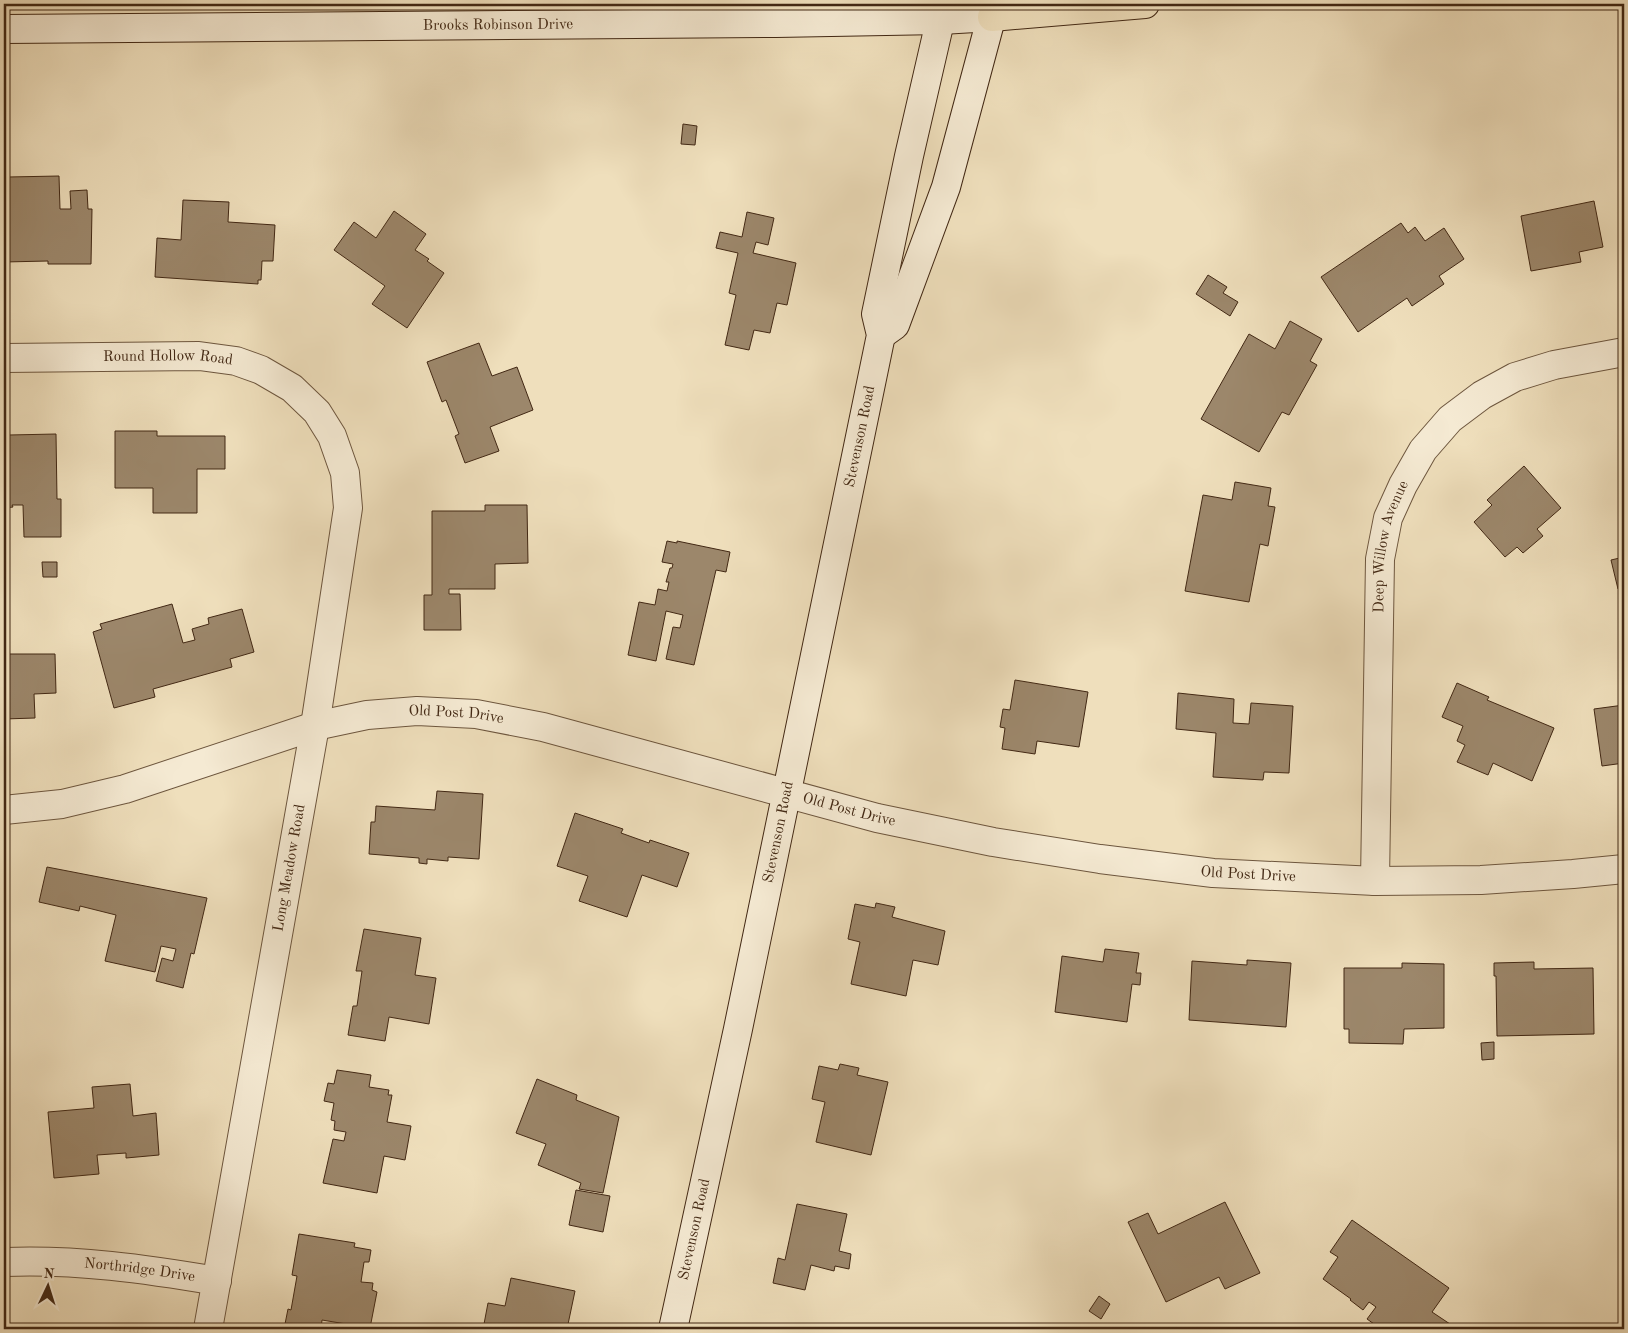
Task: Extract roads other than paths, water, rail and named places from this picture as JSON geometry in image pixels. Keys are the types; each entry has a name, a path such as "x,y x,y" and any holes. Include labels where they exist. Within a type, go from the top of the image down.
{"highway":[{"path":"994,10 1145,4"}],"street":[{"name":"Brooks Robinson Drive","path":"4,29 776,23 994,10"},
{"path":"881,335 895,325 946,188 994,10"},
{"name":"Stevenson Road","path":"674,1329 881,335 876,314 909,156 943,12"},
{"name":"Deep Willow Avenue","path":"1375,881 1380,560 1388,518 1403,485 1423,450 1450,419 1482,395 1515,377 1554,365 1624,352"},
{"name":"Round Hollow Road","path":"4,358 199,356 236,361 261,370 292,388 317,412"},
{"name":"Long Meadow Road","path":"208,1329 315,726 348,508 345,473 332,436 317,412"},
{"name":"Old Post Drive","path":"4,810 62,804 125,789 315,726 367,715 417,711 476,714 543,726 877,818 993,842 1100,859 1213,873 1375,881 1481,880 1573,874 1624,868"},
{"name":"Northridge Drive","path":"4,1262 85,1263 138,1268 217,1280"}]}
